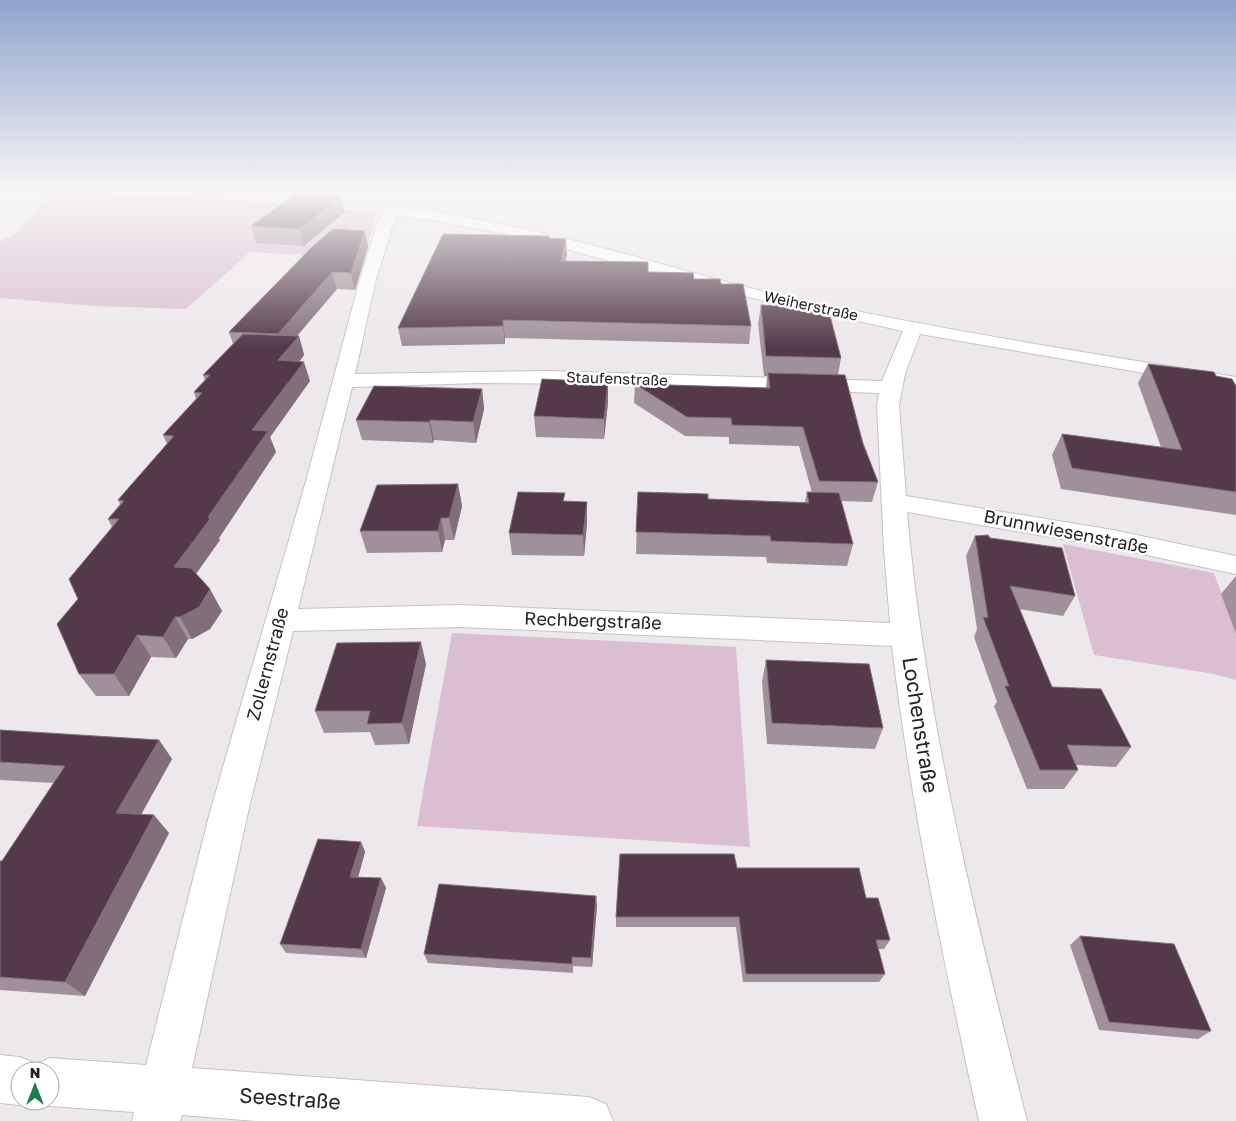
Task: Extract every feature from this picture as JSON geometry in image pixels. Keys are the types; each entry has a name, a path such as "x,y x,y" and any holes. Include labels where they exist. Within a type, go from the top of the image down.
{"street":[{"name":"Zollernstraße","path":"160,1105 230,812 379,243"},
{"name":"Weiherstraße","path":"560,243 598,252 710,284 914,327 1236,383"},
{"name":"Lochenstraße","path":"914,327 894,371 888,405 898,558 906,635 934,817 960,944 1003,1121"},
{"name":"Staufenstraße","path":"344,381 513,376 890,388"},
{"name":"Brunnwiesenstraße","path":"895,502 1104,538 1236,565"},
{"name":"Rechbergstraße","path":"280,620 460,616 906,635"},
{"name":"Seestraße","path":"60,1084 160,1105 589,1121"}],"shaded area":[{"path":"0,243 368,243 320,256 250,252 186,309 95,306 0,298"},
{"path":"1063,544 1214,573 1236,634 1236,680 1214,674 1094,655"},
{"path":"452,633 736,647 750,847 417,826"}],"building":[{"path":"316,243 361,243 351,273 332,272 278,334 229,332"},
{"path":"439,243 565,243 561,261 648,262 648,272 693,273 694,279 720,279 721,284 743,284 751,326 503,320 503,326 398,328"},
{"path":"761,305 828,308 841,358 766,356"},
{"path":"243,334 299,336 278,360 304,362 252,430 268,431 208,517 210,519 174,567 191,568 210,589 199,607 180,617 175,617 163,637 137,635 114,674 79,674 57,624 78,599 69,579 119,519 108,519 124,501 118,500 174,436 163,435 202,393 194,392 210,375 203,375"},
{"path":"1148,364 1214,372 1216,376 1232,379 1236,386 1236,492 1072,468 1062,434 1182,450"},
{"path":"768,373 845,375 863,444 878,482 819,481 803,427 732,425 731,418 687,417 635,384 770,388"},
{"path":"542,379 608,382 604,419 534,416"},
{"path":"374,386 482,389 473,422 356,420"},
{"path":"458,484 449,518 441,518 438,531 360,531 377,485"},
{"path":"518,492 565,493 563,501 587,502 583,535 509,533"},
{"path":"638,492 708,494 708,499 809,503 807,492 839,493 853,544 771,541 770,536 636,532"},
{"path":"988,535 990,538 1062,548 1075,596 1010,586 1052,687 1101,689 1131,747 1067,745 1078,770 1040,770 1005,686 1009,686 983,617 988,618 975,536"},
{"path":"421,642 402,723 367,724 370,711 315,711 337,643"},
{"path":"766,660 869,664 883,728 772,723"},
{"path":"0,730 159,740 116,813 154,815 65,982 0,977 0,861 2,861 65,766 0,762"},
{"path":"318,839 361,842 350,877 381,878 361,949 280,944"},
{"path":"620,854 734,854 737,868 859,868 866,898 878,898 890,940 876,940 885,974 746,974 739,917 616,917"},
{"path":"439,884 596,896 591,958 572,957 572,964 424,954"},
{"path":"1080,936 1174,944 1211,1031 1109,1022"}]}
